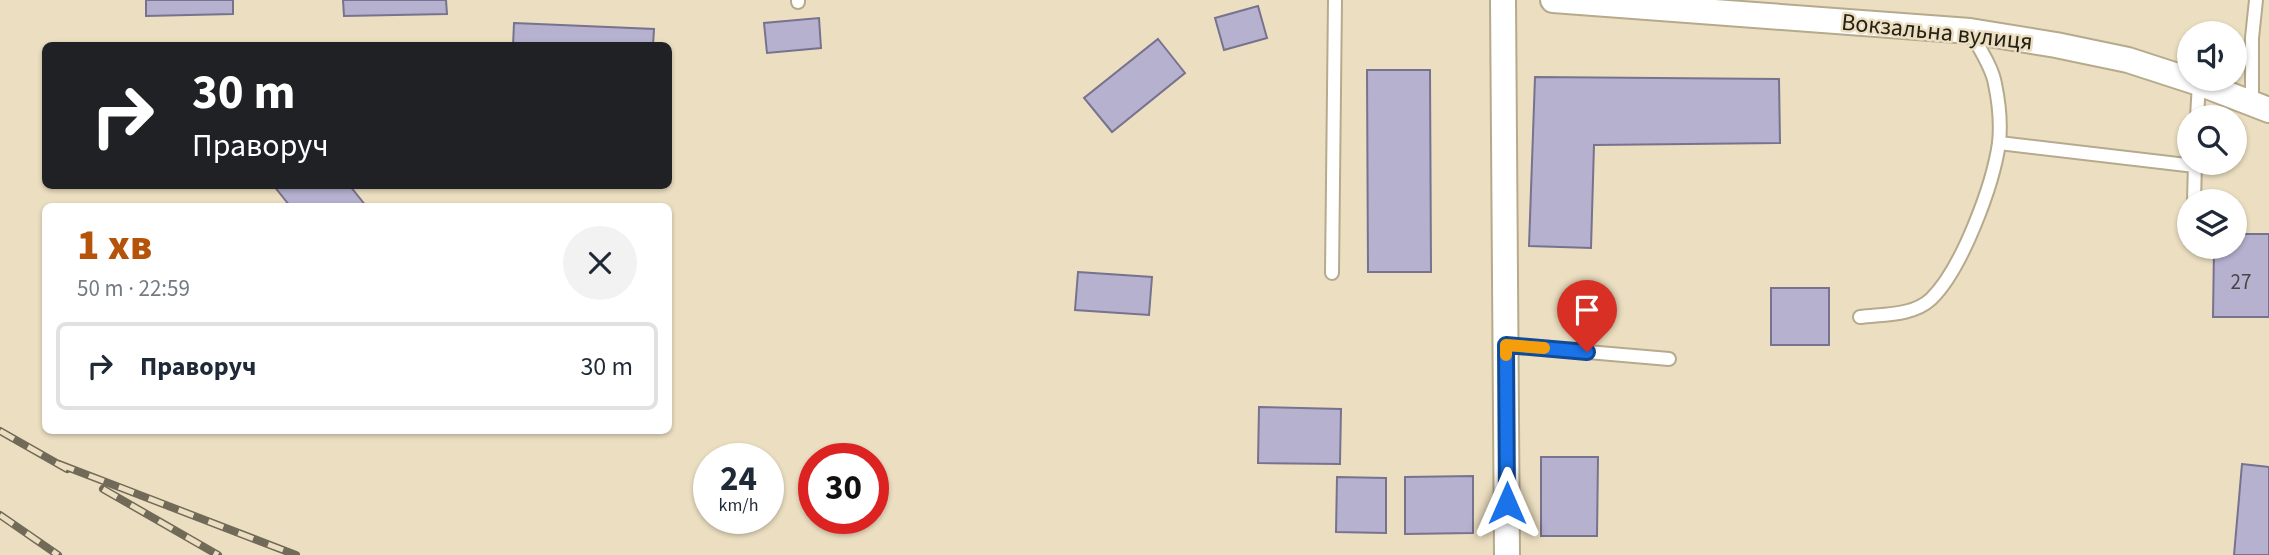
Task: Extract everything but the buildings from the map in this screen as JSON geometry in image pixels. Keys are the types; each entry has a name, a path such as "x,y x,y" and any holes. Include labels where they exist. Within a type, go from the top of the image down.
{"street":[{"path":"1503,0 1507,555"},
{"name":"Вокзальна вулиця","path":"1553,0 1970,31 2128,60 2177,76"},
{"name":"Вокзальна вулиця","path":"2220,91 2261,107"}],"lane":[{"path":"1332,273 1335,0"},
{"path":"2256,0 2252,38 2261,107"},
{"path":"1860,317 1906,312 1930,300 1949,274 1969,238 1986,196 1999,143 1999,110 1995,81 1970,31"},
{"path":"1999,143 2177,162"},
{"path":"1506,345 1669,359"}],"railway":[{"path":"0,431 67,469"},
{"path":"59,464 296,555"},
{"path":"103,489 218,555"},
{"path":"0,515 58,555"}],"slow traffic":[{"path":"1506,355 1506,345 1544,348"}],"route":[{"path":"1507,503 1506,345 1587,352"}]}
